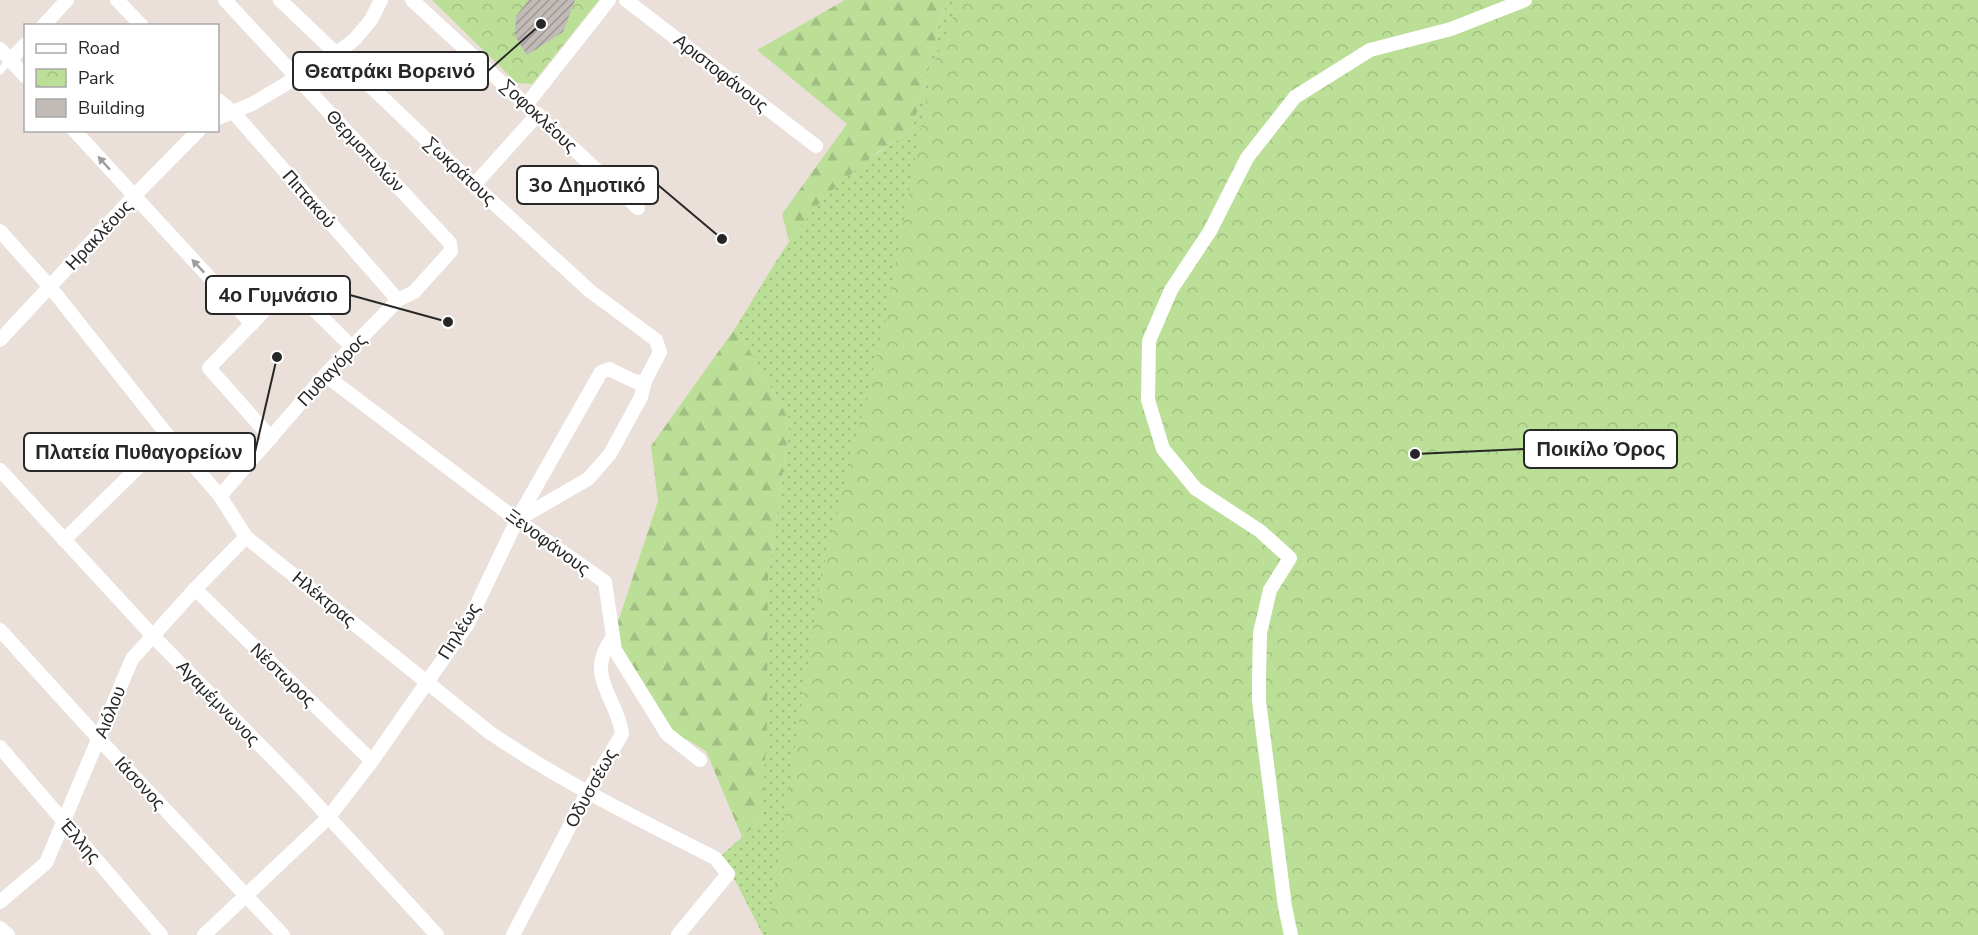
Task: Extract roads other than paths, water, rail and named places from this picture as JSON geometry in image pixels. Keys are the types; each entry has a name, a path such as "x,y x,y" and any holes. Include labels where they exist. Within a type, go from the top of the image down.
{"street":[{"path":"45,24 67,0"},
{"path":"117,0 140,24"},
{"name":"Θερμοπυλών","path":"225,0 450,243 451,251"},
{"name":"Σωκράτους","path":"279,0 474,185 590,291 656,340 660,352 645,381"},
{"path":"219,118 252,104 336,54 355,39 370,20 381,0"},
{"name":"Σοφοκλέους","path":"412,0 639,208"},
{"path":"527,104 609,0"},
{"name":"Αριστοφάνους","path":"626,0 816,146"},
{"path":"1291,935 1285,907 1259,701 1260,633 1270,590 1290,558 1260,531 1196,489 1163,449 1148,400 1149,341 1171,290 1210,231 1247,158 1295,97 1370,50 1451,29 1525,0"},
{"path":"10,60 24,46"},
{"path":"0,49 24,75"},
{"name":"Πιττακού","path":"219,101 233,112 398,300"},
{"path":"474,185 538,114"},
{"path":"77,132 252,324"},
{"name":"Ηρακλέους","path":"0,340 197,132"},
{"name":"Ηλέκτρας","path":"0,231 51,288 169,437 220,496 246,537 489,732 524,756 587,793 715,858 728,874 678,935"},
{"name":"Πυθαγόρος","path":"220,496 325,375 398,300 414,292 451,251"},
{"path":"271,438 209,368 289,285 352,347"},
{"name":"Πηλέως","path":"204,935 328,818 372,761 467,625 517,520 601,372 609,369 636,382 645,381"},
{"name":"Ξενοφάνους","path":"325,375 517,520 605,582 615,650 667,734 700,760"},
{"path":"517,520 588,479 610,454 641,397 645,381"},
{"path":"64,540 169,437"},
{"name":"Αγαμέμνωνος","path":"0,470 152,635 301,787 436,935"},
{"name":"Αιόλου","path":"0,902 46,863 132,659 246,537"},
{"name":"Νέστωρος","path":"195,589 372,761"},
{"name":"Ιάσονος","path":"0,630 283,935"},
{"name":"Οδυσσέως","path":"513,935 587,793 622,734 621,723 608,697 602,678 602,659 606,645 613,637"},
{"name":"Έλλης","path":"0,747 161,935"},
{"path":"0,928 8,935"}],"lane":[{"path":"0,71 10,60"}],"place":[{"name":"Θεατράκι Βορεινό","path":"541,24"},
{"name":"3ο Δημοτικό","path":"722,239"},
{"name":"4ο Γυμνάσιο","path":"448,322"},
{"name":"Πλατεία Πυθαγορείων","path":"277,357"},
{"name":"Ποικίλο Όρος","path":"1415,454"}]}
